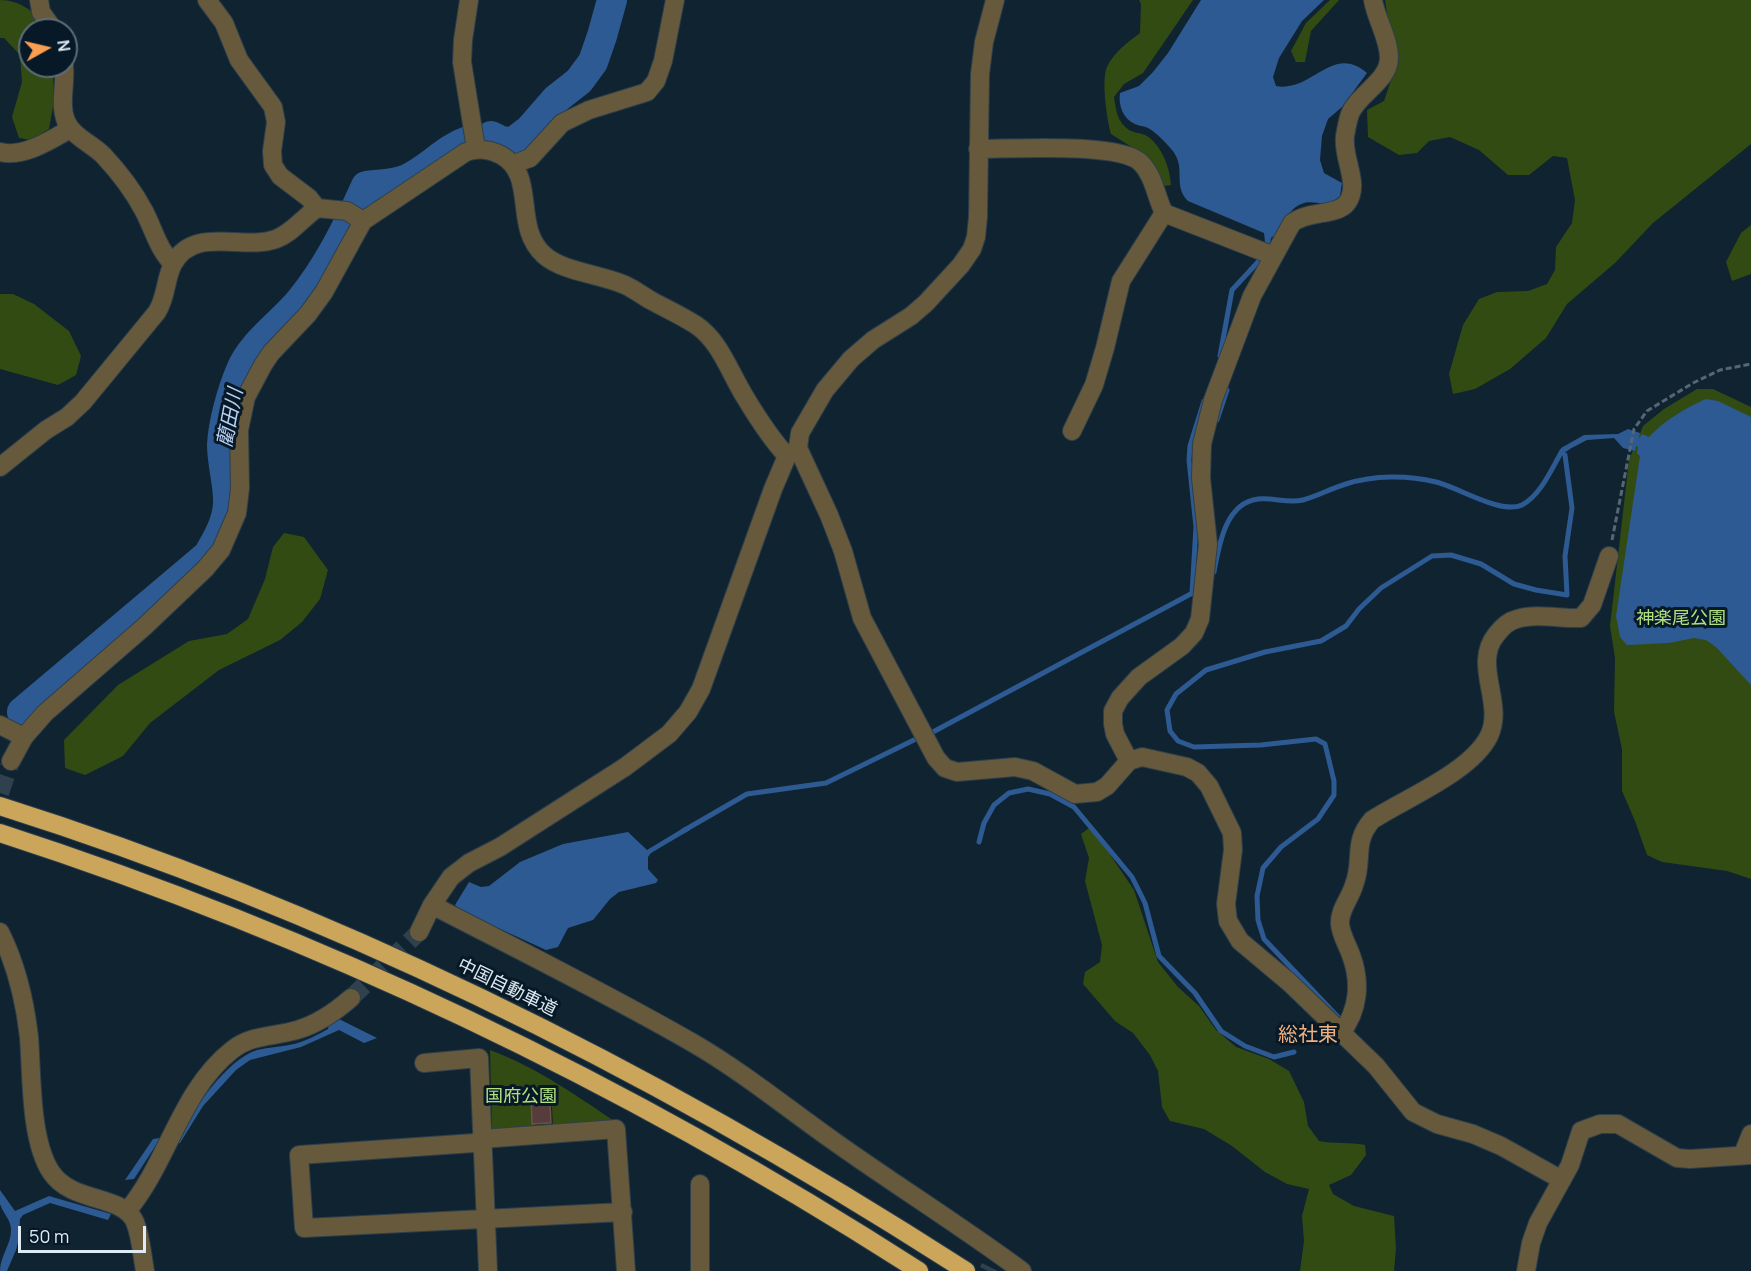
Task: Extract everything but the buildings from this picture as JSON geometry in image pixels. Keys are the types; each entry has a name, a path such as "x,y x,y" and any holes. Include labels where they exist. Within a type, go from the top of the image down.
{"highway":[{"name":"中国自動車道","path":"0,806 218,882 450,983 559,1036 683,1101 786,1159 966,1271"},
{"path":"0,833 210,908 316,951 442,1007 660,1116 771,1179 919,1271"}],"street":[{"path":"39,0 41,12 45,18"},
{"path":"207,0 224,22"},
{"path":"217,0 238,60 273,107 276,122 272,151 273,165 280,176 309,198 317,208 356,216"},
{"path":"469,0 462,62 476,149"},
{"path":"514,164 530,158 562,123 589,110 648,92 656,81 663,61 675,0"},
{"path":"419,932 432,905 451,877 469,863 500,847 625,766 669,734 688,712 701,689 765,510 800,433 820,399 851,359 873,340 911,316 926,303 961,265 972,249 978,217 980,74 984,42 995,0"},
{"path":"1129,761 1115,734 1113,711 1120,698 1139,677 1182,646 1194,633 1200,619 1208,544 1201,478 1202,444 1213,400 1246,311 1292,223 1301,216 1338,210 1346,204 1352,192 1353,182 1345,153 1345,137 1351,113 1387,68 1389,57 1373,0"},
{"path":"64,78 63,110 70,129 102,155 122,178 144,210 165,255 173,264"},
{"path":"0,152 8,154 28,150 70,129"},
{"path":"11,761 24,737 45,713 144,627 205,569 221,550 237,513 240,488 238,430 246,397 271,353 308,314 324,292 356,216 466,152 476,149 490,150 514,164 521,178 525,219 531,240 544,255 559,265 602,276 626,286 697,326 709,336 745,397 793,452 833,524 867,628 936,758 945,768 957,772 971,772 1015,767 1040,774 1075,794 1097,792 1107,786 1129,761 1142,757 1187,767 1198,773 1209,786 1232,833 1233,850 1226,904 1228,921 1240,941 1290,983 1376,1066 1413,1112 1437,1124 1473,1134 1501,1146 1562,1180"},
{"path":"978,149 1105,149 1132,156 1142,164 1151,179 1164,213 1274,256"},
{"path":"0,467 37,437 67,417 83,402 157,312 162,304 173,264 185,250 199,243 214,241 263,242 277,239 317,208"},
{"path":"1072,432 1094,385 1120,281 1164,213"},
{"path":"1341,1033 1349,1023 1357,1000 1357,981 1352,956 1342,935 1341,914 1355,884 1358,871 1358,848 1364,829 1372,820 1416,795 1474,756 1489,737 1495,723 1486,653 1491,640 1503,626 1517,619 1581,618 1592,605 1609,556"},
{"path":"0,725 24,737"},
{"path":"432,905 694,1044 747,1077 836,1144 932,1206 995,1261 1022,1271"},
{"path":"0,932 13,964 22,996 36,1123 44,1154 52,1173 66,1187 80,1194 128,1210 139,1234 145,1271"},
{"path":"128,1210 145,1185 200,1087 215,1066 246,1040 296,1030 323,1020 351,998"},
{"path":"424,1063 479,1058 488,1271"},
{"path":"1527,1271 1531,1243 1538,1223 1570,1165 1581,1131 1600,1124 1618,1124 1677,1158 1690,1159 1747,1155 1751,1134"},
{"path":"623,1212 304,1228 299,1155 474,1143 482,1139 616,1129 623,1212 626,1271"},
{"path":"700,1184 700,1271"}],"path":[{"path":"1609,556 1634,429 1647,411 1693,383 1720,370 1751,364"}],"green space":[{"path":"0,0 21,5 38,18 18,18 18,53 4,38 0,38"},
{"path":"1139,0 1193,0 1143,73 1124,84 1114,97 1122,123 1129,130 1147,136 1161,151 1167,165 1171,185 1165,186 1149,160 1111,134 1106,110 1105,73 1117,52 1140,33 1141,4"},
{"path":"1330,0 1339,0 1311,31 1305,62 1296,62 1291,51 1306,23"},
{"path":"1385,0 1751,0 1751,144 1653,223 1615,263 1567,304 1546,338 1510,369 1475,389 1453,394 1449,374 1463,325 1479,299 1497,292 1528,291 1547,284 1555,270 1556,247 1572,223 1575,200 1567,158 1553,156 1529,175 1508,175 1479,150 1450,137 1429,141 1417,153 1399,155 1368,137 1367,110 1384,101 1394,71 1397,48 1389,27"},
{"path":"22,78 53,78 54,101 49,129 31,140 19,138 12,117"},
{"path":"1751,225 1751,274 1732,281 1726,262 1741,233"},
{"path":"0,294 13,294 34,304 69,331 81,356 76,375 58,385 0,369"},
{"name":"神楽尾公園","path":"1697,389 1713,389 1751,407 1751,879 1727,871 1662,862 1647,855 1622,791 1622,749 1614,712 1615,658 1610,626 1629,460 1643,426 1664,409"},
{"path":"284,533 304,537 328,570 320,599 302,622 280,640 219,670 150,723 123,756 85,775 65,768 64,740 118,685 189,641 227,634 248,619 265,579 273,547"},
{"path":"1089,828 1134,890 1158,962 1178,987 1199,1006 1216,1030 1236,1047 1269,1059 1289,1071 1304,1102 1308,1126 1319,1141 1365,1145 1366,1155 1351,1175 1329,1185 1333,1194 1354,1206 1394,1216 1396,1248 1394,1271 1300,1271 1304,1241 1302,1216 1309,1189 1287,1184 1265,1172 1232,1146 1204,1129 1170,1121 1162,1107 1158,1071 1150,1055 1133,1033 1115,1021 1083,984 1085,972 1100,962 1102,945 1085,881 1089,858 1081,834"},
{"name":"国府公園","path":"490,1050 541,1074 620,1125 492,1130"}],"water":[{"path":"1201,0 1324,0 1302,21 1279,58 1273,77 1276,86 1300,83 1332,66 1343,63 1355,65 1367,73 1342,107 1328,119 1322,136 1320,160 1324,173 1342,183 1340,196 1329,203 1310,202 1294,208 1271,238 1270,244 1265,242 1264,233 1188,201 1181,189 1179,163 1172,150 1151,130 1131,122 1124,115 1121,107 1120,93 1139,86 1153,72 1168,53"},
{"path":"1706,399 1718,401 1751,417 1751,685 1716,647 1706,640 1694,638 1669,643 1627,645 1620,637 1616,616 1640,456 1637,453 1638,447 1636,446 1635,451 1623,448 1614,438 1587,440 1564,452 1561,448 1584,435 1618,434 1628,429 1640,433 1639,439 1642,434 1649,437 1675,415"},
{"path":"685,827 690,830 648,857 648,869 658,880 656,883 619,892 610,899 593,920 568,928 558,947 546,950 461,911 455,905 469,882 481,887 489,886 520,862 563,844 628,832 647,850"},
{"path":"339,1019 377,1038 364,1043 339,1030 301,1047 250,1060 236,1070 203,1106 180,1143 156,1145 134,1179 125,1180 153,1139 179,1135 212,1086 245,1055 257,1050 307,1040 328,1029 329,1024"},
{"path":"0,1190 15,1211 49,1196 111,1214 108,1220 50,1203 23,1215 20,1219 16,1250 7,1271 0,1271 11,1230 10,1223 0,1204"}],"waterway":[{"name":"藺田川","path":"491,136 512,143 529,130 556,99 579,81 593,62 612,0"},
{"name":"藺田川","path":"22,712 208,555 226,518 228,497 222,445 228,407 241,370 252,351 293,309 320,274 345,231 366,186 407,179 468,141"},
{"path":"1220,356 1232,290 1258,262 1261,254"},
{"path":"1217,420 1227,390"},
{"path":"1192,593 1196,527 1189,460 1190,446 1204,401"},
{"path":"1214,572 1218,550 1226,527 1238,508 1247,502 1258,499 1297,501 1357,481 1402,477 1436,482 1491,503 1513,507 1522,505 1535,495 1562,451 1567,448"},
{"path":"1338,1017 1264,939 1258,920 1257,896 1263,868 1281,847 1318,819 1334,795 1334,781 1325,744 1316,739 1261,745 1194,747 1178,741 1170,731 1167,710 1176,694 1206,670 1265,652 1321,641 1346,626 1359,609 1381,588 1432,556 1451,555 1481,564 1514,584 1567,595 1565,556 1572,508 1565,455"},
{"path":"931,733 1200,589"},
{"path":"683,831 747,794 826,783 918,738"},
{"path":"979,842 984,823 994,805 1009,793 1028,789 1050,794 1074,807 1132,877 1145,903 1159,956 1195,993 1221,1031 1245,1046 1274,1057 1294,1052"}],"tunnel":[{"path":"0,793 11,761"},
{"path":"351,998 419,932"},
{"path":"988,1271 990,1267"}],"district":[{"name":"総社東","path":"1308,1035"}]}
